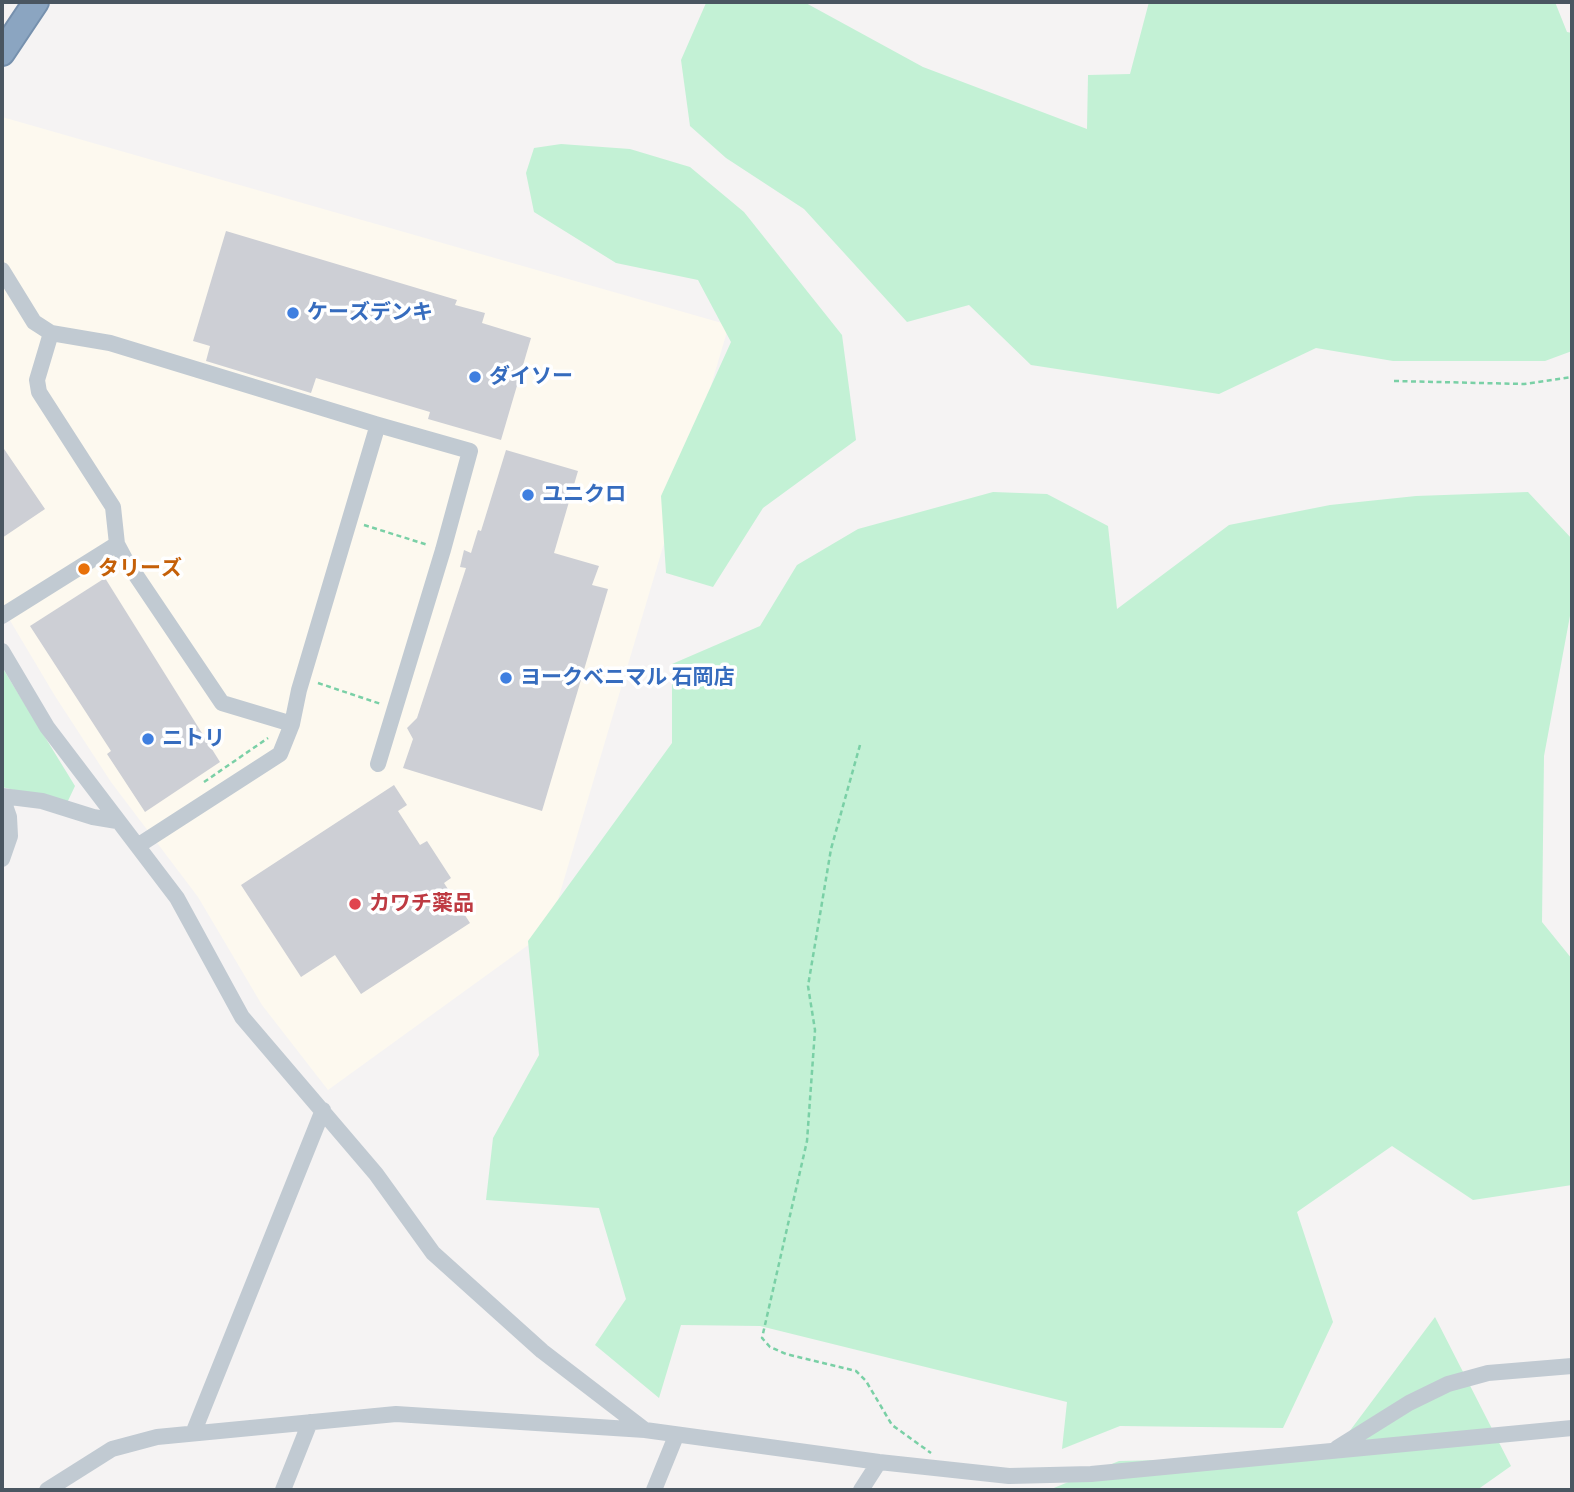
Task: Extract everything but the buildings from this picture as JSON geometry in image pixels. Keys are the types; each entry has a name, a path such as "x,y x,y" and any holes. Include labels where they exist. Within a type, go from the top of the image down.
{"highway":[{"path":"2,53 36,2"}],"street":[{"path":"2,270 34,322 51,332 110,343 470,451 378,764"},
{"path":"51,332 37,380 39,392 113,507 117,544 222,703 292,724"},
{"path":"139,845 280,754 292,724 302,678 376,431 375,424"},
{"path":"2,617 117,544"},
{"path":"2,651 47,727 177,898 242,1017 376,1174 433,1253 542,1351 645,1430"},
{"path":"2,859 10,836 9,817 2,797 42,801 93,817 117,821"},
{"path":"194,1431 323,1110"},
{"path":"1332,1451 1409,1403 1448,1384 1488,1373 1572,1366"},
{"path":"47,1490 112,1449 157,1437 194,1431 396,1414 645,1430 879,1462 1009,1476 1091,1474 1572,1428"},
{"path":"283,1490 310,1422"},
{"path":"654,1490 676,1436"},
{"path":"861,1490 879,1462"},
{"path":"1084,1490 1091,1474"}],"path":[{"path":"1394,381 1524,384 1572,377"},
{"path":"1572,487 1572,507"},
{"path":"349,520 443,550"},
{"path":"302,678 395,709"},
{"path":"194,789 270,736 276,720"},
{"path":"860,745 831,849 808,986 815,1030 807,1141 762,1338 770,1347 786,1354 856,1371 866,1381 892,1425 929,1449 939,1469"}],"shaded area":[{"path":"2,117 729,325 549,930 328,1090 262,1005 198,897 111,782 2,607"}],"green space":[{"path":"804,2 923,67 1087,129 1088,75 1130,74 1149,2 1555,2 1567,32 1572,33 1572,351 1545,361 1393,361 1316,348 1219,394 1031,365 969,305 907,322 804,209 726,158 690,126 681,60 706,3"},
{"path":"561,144 630,149 690,167 744,212 842,335 856,440 763,508 713,587 666,573 661,496 731,342 698,280 616,263 534,212 526,173 534,148"},
{"path":"993,492 1047,494 1108,526 1117,609 1229,525 1330,505 1416,496 1528,492 1572,539 1572,605 1544,756 1542,922 1572,959 1572,1185 1473,1200 1392,1146 1297,1212 1333,1322 1283,1428 1120,1426 1062,1449 1067,1402 760,1326 681,1325 659,1398 595,1345 626,1299 599,1208 486,1200 493,1138 539,1055 528,941 672,743 672,664 760,626 797,565 858,529"},
{"path":"2,667 75,786 67,803 2,787"},
{"path":"1435,1317 1511,1466 1477,1490 1049,1490 1119,1461 1331,1456"}],"place":[{"name":"ケーズデンキ","path":"293,313"},
{"name":"ダイソー","path":"475,377"},
{"name":"ユニクロ","path":"528,495"},
{"name":"タリーズ","path":"84,569"},
{"name":"ヨークベニマル 石岡店","path":"506,678"},
{"name":"ニトリ","path":"148,739"},
{"name":"カワチ薬品","path":"355,904"}]}
